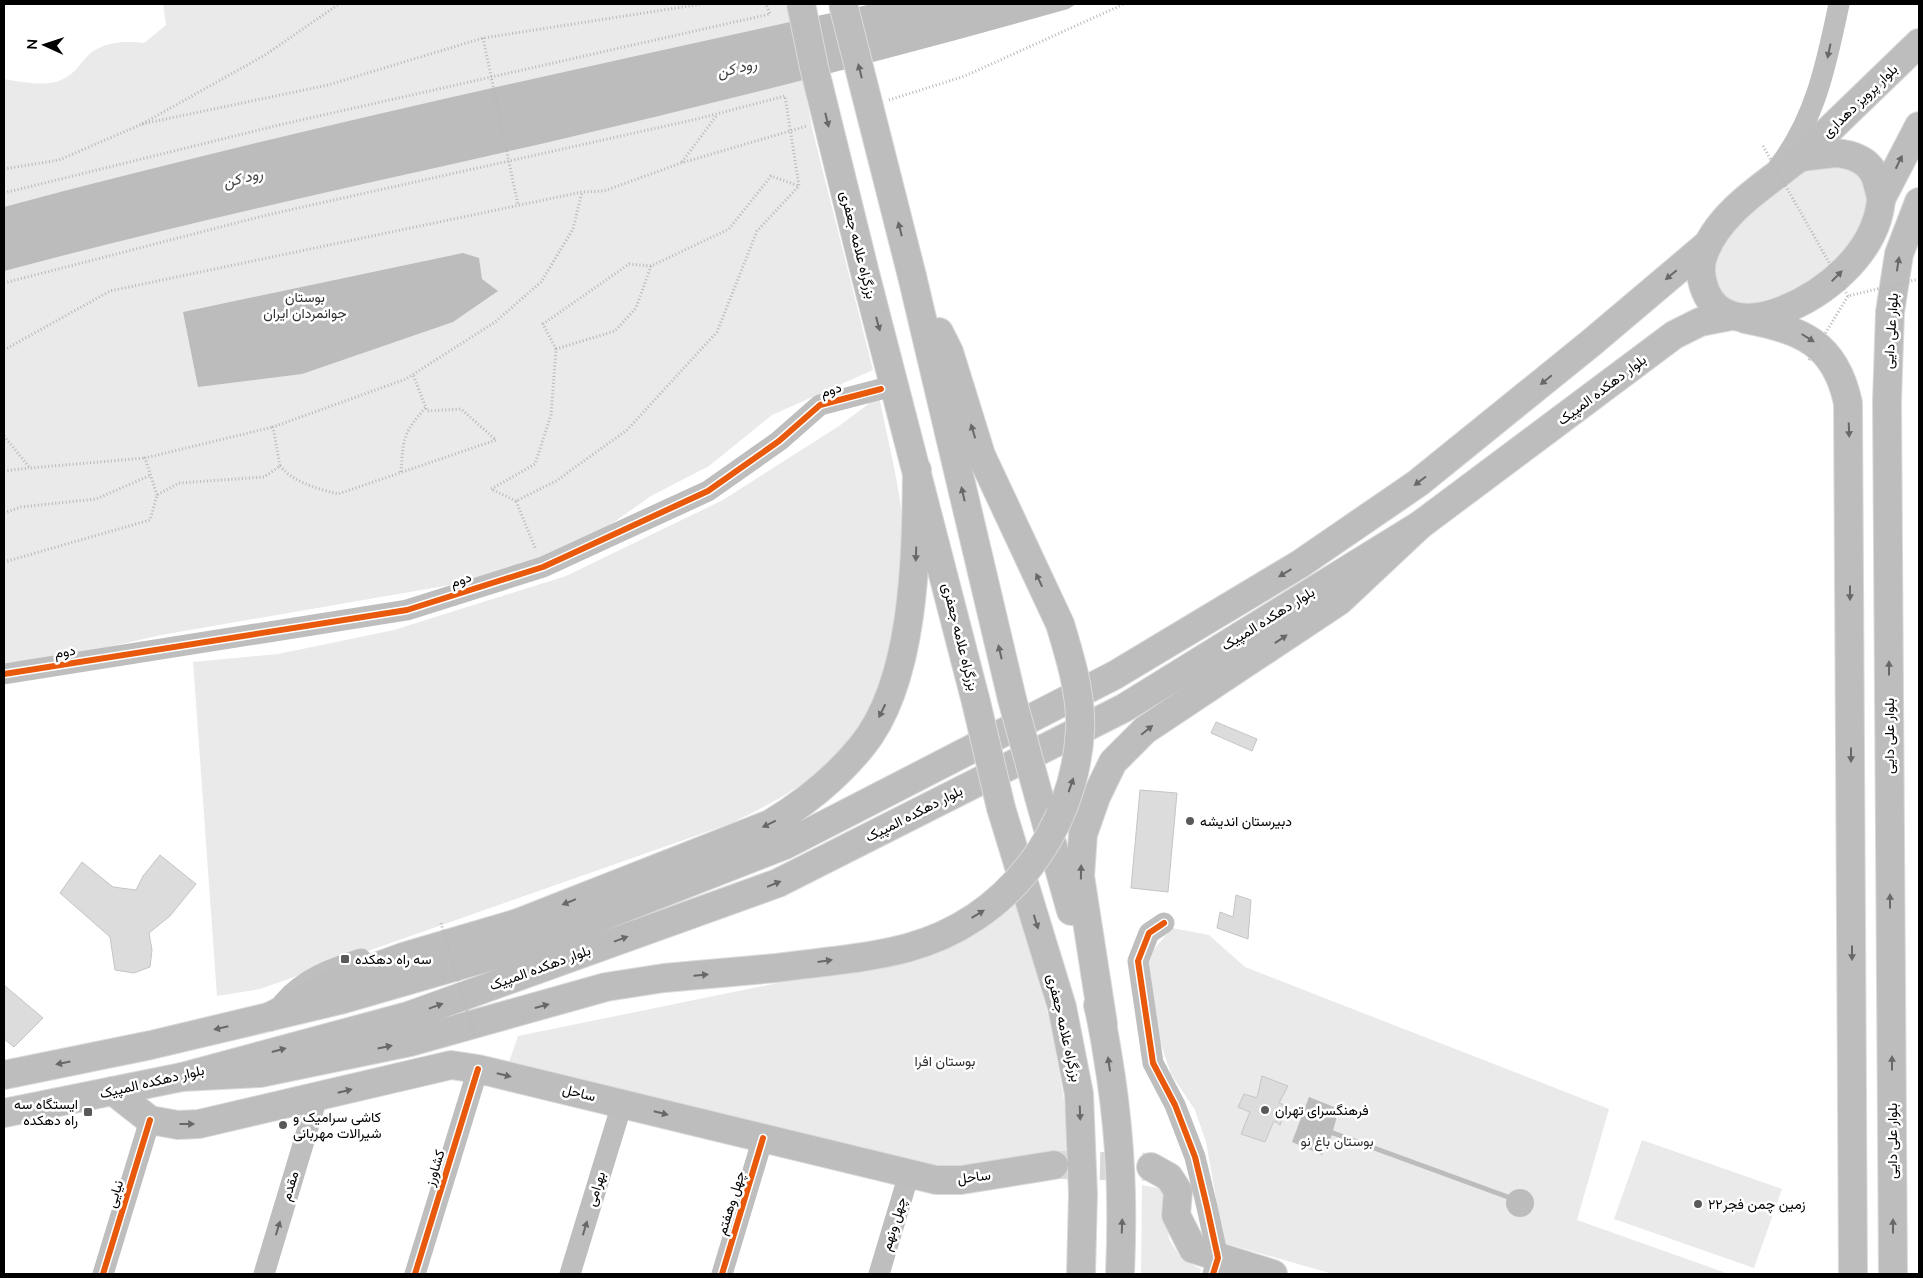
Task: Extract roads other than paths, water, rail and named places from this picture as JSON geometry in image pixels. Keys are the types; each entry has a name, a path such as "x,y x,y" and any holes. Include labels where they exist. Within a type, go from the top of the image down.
{"main road":[{"name":"بزرگراه علامه جعفری","path":"801,4 814,67 976,702 1001,808 1062,1007 1079,1094 1083,1194 1082,1274"},
{"path":"843,4 912,276 1012,699 1103,1024"},
{"name":"بلوار پرویز دهداری","path":"1800,158 1919,43"},
{"path":"1738,318 1775,314 1807,300 1831,282 1867,244 1874,227 1881,199 1919,126"},
{"path":"1853,1274 1850,461 1848,403 1844,382 1831,359 1805,336 1780,326 1738,318 1717,309 1709,299 1701,273 1708,244 1738,207 1768,181 1800,158 1834,153 1848,154 1866,162 1875,174 1881,199"},
{"name":"بلوار علی دایی","path":"1893,1274 1887,401 1890,312 1900,254 1919,202"},
{"name":"بلوار دهکده المپیک","path":"4,1075 151,1045 340,1000 527,946 785,845 1115,675 1300,564 1418,483 1591,343 1708,244"},
{"path":"182,1077 260,1073 382,1048 606,987 664,978 776,968 908,947 952,930 987,909 1038,858 1052,834 1075,772 1080,730 1077,690 1060,624 981,455 949,352 912,276"},
{"name":"بلوار دهکده المپیک","path":"4,1113 182,1077 408,1016 778,882 1124,708 1420,524 1674,335 1700,322 1738,318"},
{"path":"271,1016 342,979 518,922 770,824 804,803 835,776 864,745 884,709 904,648 916,559 917,470"},
{"path":"1120,1274 1123,1209 1120,1136 1080,876 1083,834 1096,797 1113,762 1145,730 1339,601 1420,524"},
{"name":"ساحل","path":"113,1091 150,1120 178,1125 199,1124 317,1098 451,1065 478,1069 936,1180 961,1180 1054,1164"},
{"path":"1151,1167 1168,1177 1178,1191 1176,1215 1193,1249 1215,1266 1273,1274"}],"street":[{"path":"1768,181 1792,149 1812,112 1827,62 1839,4"},
{"name":"دوم","path":"4,674 407,610 543,567 708,490 779,441 820,405 881,389"},
{"path":"1164,923 1149,933 1138,962 1153,1063 1175,1105 1195,1156 1215,1266"},
{"name":"کشاورز","path":"415,1274 478,1069"},
{"name":"مقدم","path":"264,1274 317,1098"},
{"name":"بهرامی","path":"570,1274 622,1104"},
{"name":"نیایی","path":"104,1274 150,1120"},
{"name":"چهل وهفتم","path":"722,1274 763,1138"},
{"name":"چهل ونهم","path":"879,1274 909,1174"}],"water":[{"name":"رود کن","path":"872,4 1076,4 1068,9 1003,27 742,96 206,220 4,271 4,207 328,126"},
{"path":"463,253 479,258 482,279 498,291 453,322 302,374 198,387 183,312"},
{"path":"1309,1097 1339,1109 1330,1141 1322,1155 1292,1142"},
{"path":"1520,1189 1530,1193 1534,1203 1530,1213 1520,1217 1510,1213 1506,1203 1510,1193"}],"waterway":[{"path":"1333,1133 1508,1197"}],"tunnel":[{"path":"1058,1165 1151,1167"}],"place":[{"name":"دبیرستان اندیشه","path":"1190,821"},
{"name":"سه راه دهکده","path":"345,959"},
{"name":"فرهنگسرای تهران","path":"1265,1110"},
{"name":"ایستگاه سه راه دهکده","path":"88,1112"},
{"name":"کاشی سرامیک و شیرالات مهربانی","path":"283,1125"},
{"name":"زمین چمن فجر۲۲","path":"1698,1204"}],"park label":[{"name":"بوستان جوانمردان ایران","path":"305,306"},
{"name":"بوستان افرا","path":"945,1061"},
{"name":"بوستان باغ نو","path":"1337,1141"}]}
